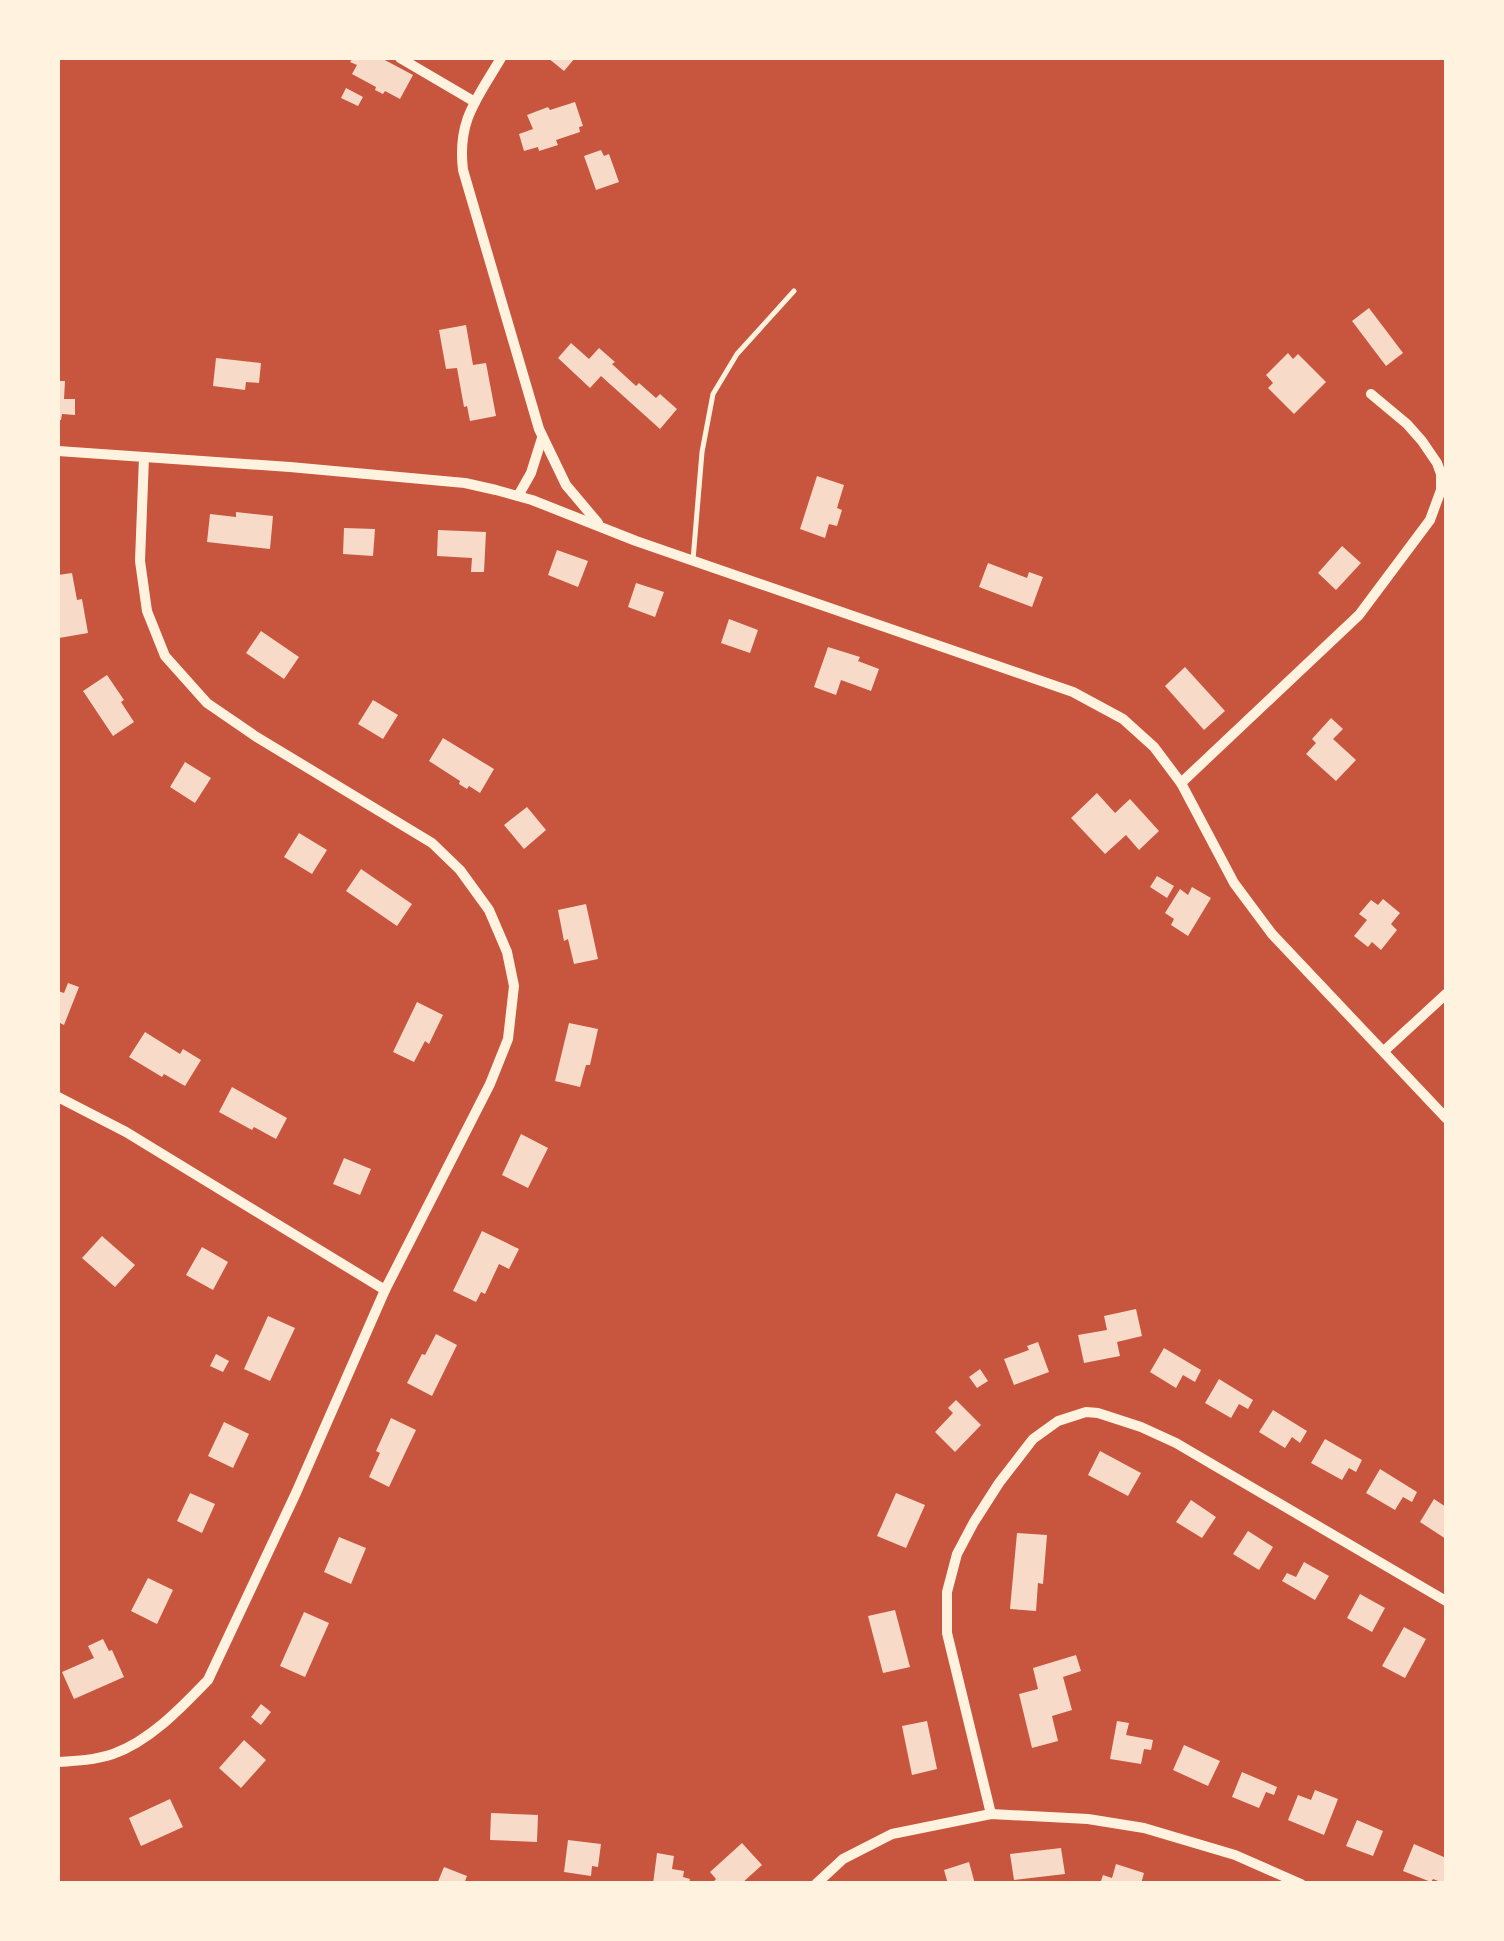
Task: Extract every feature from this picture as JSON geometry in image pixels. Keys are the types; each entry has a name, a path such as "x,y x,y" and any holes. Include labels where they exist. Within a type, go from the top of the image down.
{"street":[{"path":"400,58 475,102"},
{"path":"500,58 464,124 464,170 542,438 566,485 603,527"},
{"path":"1180,783 1358,615 1430,520 1441,490 1437,463 1407,424 1371,394"},
{"path":"518,496 542,438"},
{"path":"58,451 464,483 518,496 1073,692 1142,734 1164,758 1250,906 1291,957 1446,1118"},
{"path":"58,1762 85,1761 117,1753 150,1733 208,1680 296,1494 385,1290 490,1084 508,1039 514,986 507,952 489,910 460,870 432,842 207,703 165,656 147,611 140,561 144,457"},
{"path":"1384,1051 1446,994"},
{"path":"58,1096 126,1132 385,1290"},
{"path":"991,1814 950,1650 947,1592 957,1554 986,1502 1033,1439 1058,1421 1093,1413 1141,1427 1176,1443 1446,1601"},
{"path":"816,1884 843,1858 892,1834 991,1814 1088,1819 1144,1828 1235,1855 1301,1884"}],"lane":[{"path":"693,560 702,452 713,394 737,354 794,291"}],"building":[{"path":"353,58 381,58 413,75 400,99 375,90 376,87 352,74 357,65 350,62"},
{"path":"548,58 575,58 564,71"},
{"path":"346,88 363,97 358,106 341,98"},
{"path":"575,102 583,126 579,127 580,132 556,140 558,145 524,151 519,134 533,129 527,115"},
{"path":"601,150 604,156 609,154 619,182 596,190 584,156"},
{"path":"1369,308 1403,353 1386,366 1352,321"},
{"path":"466,325 473,365 486,363 496,416 470,421 457,368 446,369 439,330"},
{"path":"571,343 589,359 599,348 636,386 639,383 656,398 660,394 677,409 660,429 601,376 590,388 558,358"},
{"path":"1288,353 1293,359 1298,354 1326,382 1294,414 1268,388 1273,383 1266,375"},
{"path":"216,358 261,363 259,383 246,382 245,390 213,386"},
{"path":"58,381 65,381 64,399 75,399 75,415 62,414 61,420 58,420"},
{"path":"817,476 844,485 837,508 842,510 837,526 829,524 825,538 800,529"},
{"path":"236,512 273,516 270,549 207,542 210,514 236,517"},
{"path":"344,528 375,529 373,556 343,554"},
{"path":"438,530 486,532 484,572 471,572 472,558 437,556"},
{"path":"1342,546 1361,563 1336,590 1318,573"},
{"path":"557,550 588,561 578,587 548,575"},
{"path":"988,563 1027,578 1029,572 1043,577 1032,607 979,587"},
{"path":"72,573 88,633 59,638 58,575"},
{"path":"636,583 664,592 655,617 628,607"},
{"path":"729,619 758,630 750,653 721,643"},
{"path":"261,631 299,657 284,679 246,653"},
{"path":"828,647 860,657 858,661 879,669 871,691 841,680 836,695 814,687"},
{"path":"1185,667 1225,711 1204,730 1165,686"},
{"path":"107,675 134,722 113,736 83,691"},
{"path":"373,700 398,715 383,739 358,724"},
{"path":"1331,718 1343,729 1333,739 1356,760 1336,781 1306,754 1316,743 1312,739"},
{"path":"443,738 494,769 480,793 459,784 429,761"},
{"path":"185,762 211,778 195,803 170,787"},
{"path":"1097,793 1115,813 1130,799 1159,831 1139,850 1126,835 1105,854 1071,818"},
{"path":"527,807 546,830 524,849 504,825"},
{"path":"299,833 327,850 312,874 284,857"},
{"path":"361,869 412,904 397,926 346,891"},
{"path":"1157,876 1174,886 1167,898 1150,887"},
{"path":"1192,887 1211,898 1188,936 1171,925 1174,919 1165,913 1180,889 1188,895"},
{"path":"1383,899 1400,913 1391,924 1397,930 1381,950 1372,942 1368,947 1354,936 1367,920 1359,914 1371,900 1378,905"},
{"path":"586,904 598,959 574,964 568,939 564,941 558,910"},
{"path":"68,983 79,987 64,1025 58,1022 58,991 64,993"},
{"path":"417,1002 443,1015 429,1044 425,1041 414,1062 393,1052"},
{"path":"569,1023 598,1029 590,1065 586,1065 580,1087 555,1081"},
{"path":"145,1032 180,1054 183,1049 201,1060 185,1086 129,1057"},
{"path":"232,1087 287,1118 276,1139 219,1112"},
{"path":"521,1134 548,1148 528,1188 502,1175"},
{"path":"344,1158 371,1169 360,1195 333,1184"},
{"path":"482,1231 519,1249 509,1269 499,1264 485,1294 481,1292 476,1302 453,1291"},
{"path":"102,1236 135,1265 115,1287 82,1258"},
{"path":"202,1247 228,1262 213,1290 186,1275"},
{"path":"1136,1309 1142,1336 1117,1342 1120,1356 1084,1363 1078,1335 1107,1330 1104,1316"},
{"path":"268,1316 295,1328 270,1381 244,1369"},
{"path":"436,1334 457,1345 432,1396 407,1383"},
{"path":"1038,1342 1049,1372 1014,1385 1004,1359 1029,1350 1027,1346"},
{"path":"1164,1348 1201,1370 1195,1382 1183,1375 1176,1388 1150,1372"},
{"path":"216,1354 229,1361 223,1372 210,1366"},
{"path":"980,1369 988,1381 977,1388 969,1377"},
{"path":"1219,1379 1253,1400 1248,1409 1239,1404 1231,1418 1205,1403"},
{"path":"956,1400 981,1425 955,1452 935,1432 953,1413 948,1408"},
{"path":"1273,1410 1307,1431 1300,1443 1292,1437 1285,1448 1259,1432"},
{"path":"391,1418 416,1430 389,1487 369,1477"},
{"path":"224,1422 249,1434 233,1468 208,1456"},
{"path":"1325,1439 1362,1460 1356,1472 1349,1468 1342,1480 1311,1463"},
{"path":"1100,1451 1141,1473 1128,1496 1088,1475"},
{"path":"1380,1469 1417,1492 1412,1502 1403,1497 1395,1510 1366,1493"},
{"path":"190,1493 215,1504 202,1533 177,1521"},
{"path":"896,1493 925,1505 906,1548 877,1536"},
{"path":"1434,1499 1446,1507 1446,1539 1420,1522"},
{"path":"1191,1500 1216,1517 1202,1538 1176,1522"},
{"path":"1248,1531 1273,1547 1259,1570 1233,1554"},
{"path":"1017,1533 1047,1535 1043,1584 1038,1583 1036,1611 1010,1609"},
{"path":"339,1537 366,1548 351,1584 324,1572"},
{"path":"1304,1562 1329,1576 1315,1600 1282,1581 1287,1573 1296,1577"},
{"path":"148,1578 173,1590 157,1624 131,1611"},
{"path":"1360,1594 1385,1608 1372,1632 1347,1618"},
{"path":"895,1610 910,1667 883,1673 868,1616"},
{"path":"304,1612 329,1623 305,1677 280,1666"},
{"path":"1404,1627 1426,1639 1405,1678 1382,1666"},
{"path":"103,1639 124,1677 74,1699 62,1672 94,1658 88,1646"},
{"path":"1076,1655 1081,1671 1063,1677 1072,1710 1052,1716 1058,1741 1032,1748 1019,1694 1038,1689 1033,1668"},
{"path":"261,1704 271,1712 261,1725 251,1717"},
{"path":"927,1721 937,1769 912,1775 902,1726"},
{"path":"1117,1721 1129,1723 1126,1735 1153,1740 1151,1750 1144,1749 1141,1764 1110,1759"},
{"path":"244,1740 266,1760 241,1788 219,1768"},
{"path":"1184,1745 1220,1761 1208,1786 1173,1770"},
{"path":"1242,1772 1277,1787 1274,1795 1266,1792 1259,1808 1232,1797"},
{"path":"1315,1790 1338,1799 1324,1835 1288,1820 1298,1795 1311,1800"},
{"path":"170,1799 183,1827 141,1846 129,1818"},
{"path":"491,1813 538,1815 537,1842 490,1840"},
{"path":"1357,1820 1383,1831 1373,1856 1346,1846"},
{"path":"568,1840 601,1844 598,1867 592,1866 591,1876 564,1872"},
{"path":"742,1843 762,1865 741,1884 711,1884 716,1879 710,1872"},
{"path":"1414,1844 1446,1858 1446,1884 1403,1871"},
{"path":"1061,1848 1065,1874 1014,1880 1010,1854"},
{"path":"657,1853 674,1856 672,1869 684,1871 683,1877 690,1879 689,1884 653,1884"},
{"path":"969,1862 975,1884 948,1884 944,1870"},
{"path":"1116,1864 1144,1873 1141,1884 1100,1884 1103,1875 1112,1878"},
{"path":"444,1867 467,1876 464,1884 437,1884"}]}
